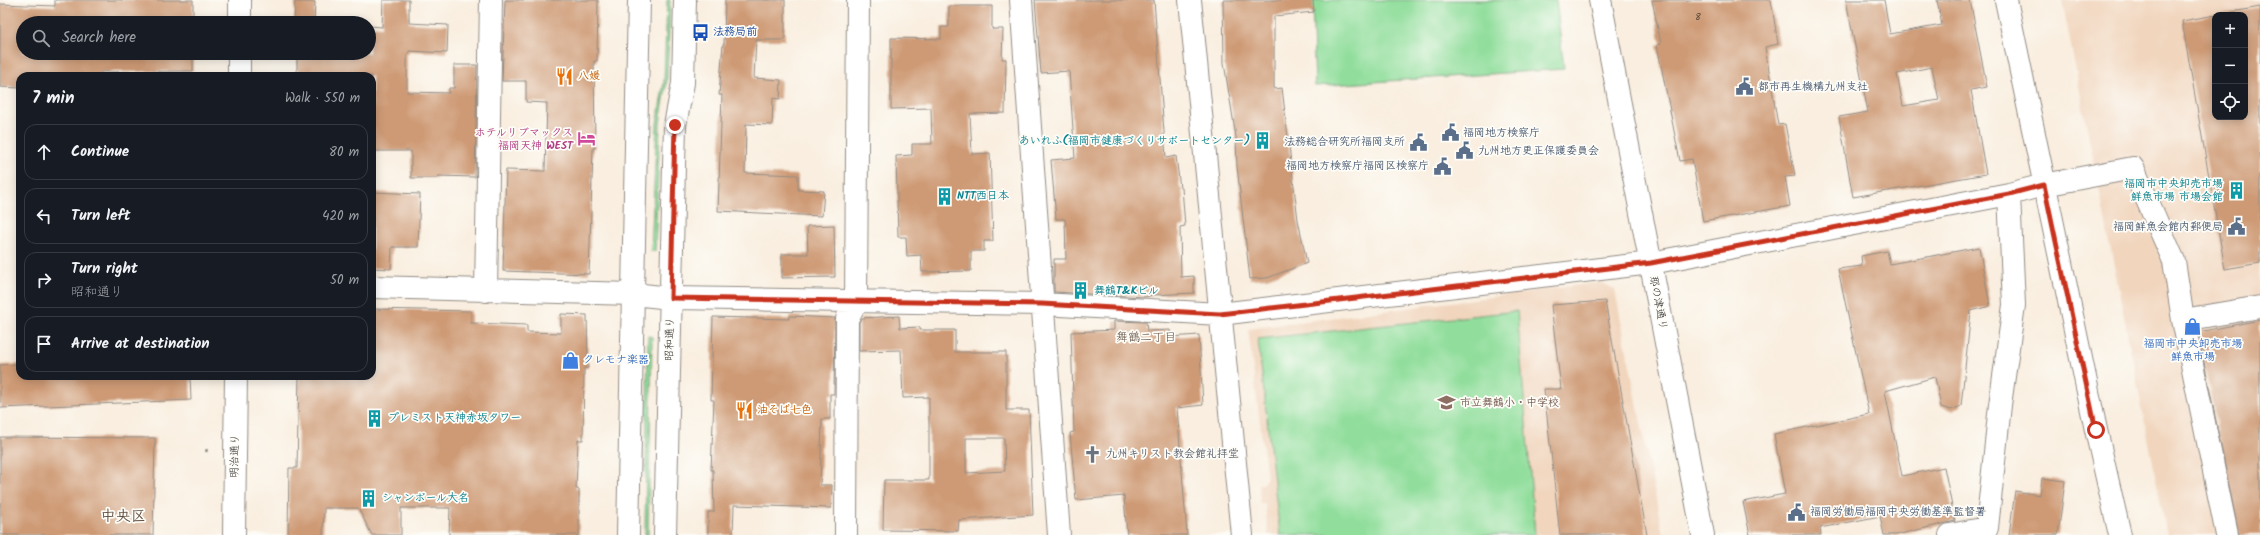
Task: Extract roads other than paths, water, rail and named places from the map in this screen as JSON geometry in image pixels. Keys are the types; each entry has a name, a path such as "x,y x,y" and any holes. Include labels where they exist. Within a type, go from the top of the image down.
{"street":[{"path":"240,0 240,16"},
{"path":"486,291 491,0"},
{"path":"628,535 639,0"},
{"name":"昭和通り","path":"665,535 675,125 683,83 685,0"},
{"path":"846,535 848,320 856,302 858,0"},
{"path":"1020,0 1059,535"},
{"path":"1190,0 1242,535"},
{"name":"那の津通り","path":"1600,0 1703,535"},
{"path":"2006,0 2044,185 2120,535"},
{"path":"239,60 239,72"},
{"path":"376,287 633,294 671,298 1042,304 1220,314 1651,263 2009,194 2044,185 2132,168 2174,261 2184,320 2227,535"},
{"path":"1950,535 1987,528 2000,405 2014,305 2009,194"},
{"path":"2184,320 2260,307"},
{"name":"明治通り","path":"234,535 236,380"}],"place":[{"name":"法務局前","path":"700,32"},
{"name":"八媛","path":"565,76"},
{"name":"都市再生機構九州支社","path":"1745,87"},
{"name":"福岡地方検察庁","path":"1450,133"},
{"name":"ホテルリブマックス 福岡天神 WEST","path":"586,139"},
{"name":"あいれふ(福岡市健康づくりサポートセンター)","path":"1263,141"},
{"name":"法務総合研究所福岡支所","path":"1418,142"},
{"name":"九州地方更正保護委員会","path":"1465,151"},
{"name":"福岡地方検察庁福岡区検察庁","path":"1442,166"},
{"name":"福岡市中央卸売市場 鮮魚市場 市場会館","path":"2236,190"},
{"name":"NTT西日本","path":"944,196"},
{"name":"福岡鮮魚会館内郵便局","path":"2236,227"},
{"name":"舞鶴T&Kビル","path":"1081,291"},
{"name":"福岡市中央卸売市場 鮮魚市場","path":"2193,326"},
{"name":"クレモナ楽器","path":"570,360"},
{"name":"市立舞鶴小・中学校","path":"1447,403"},
{"name":"油そば七色","path":"744,410"},
{"name":"プレミスト天神赤坂タワー","path":"375,418"},
{"name":"九州キリスト教会館礼拝堂","path":"1093,454"},
{"name":"シャンボール大名","path":"369,498"},
{"name":"福岡労働局福岡中央労働基準監督署","path":"1797,512"}],"district":[{"name":"舞鶴二丁目","path":"1146,337"},
{"name":"中央区","path":"123,517"}]}
